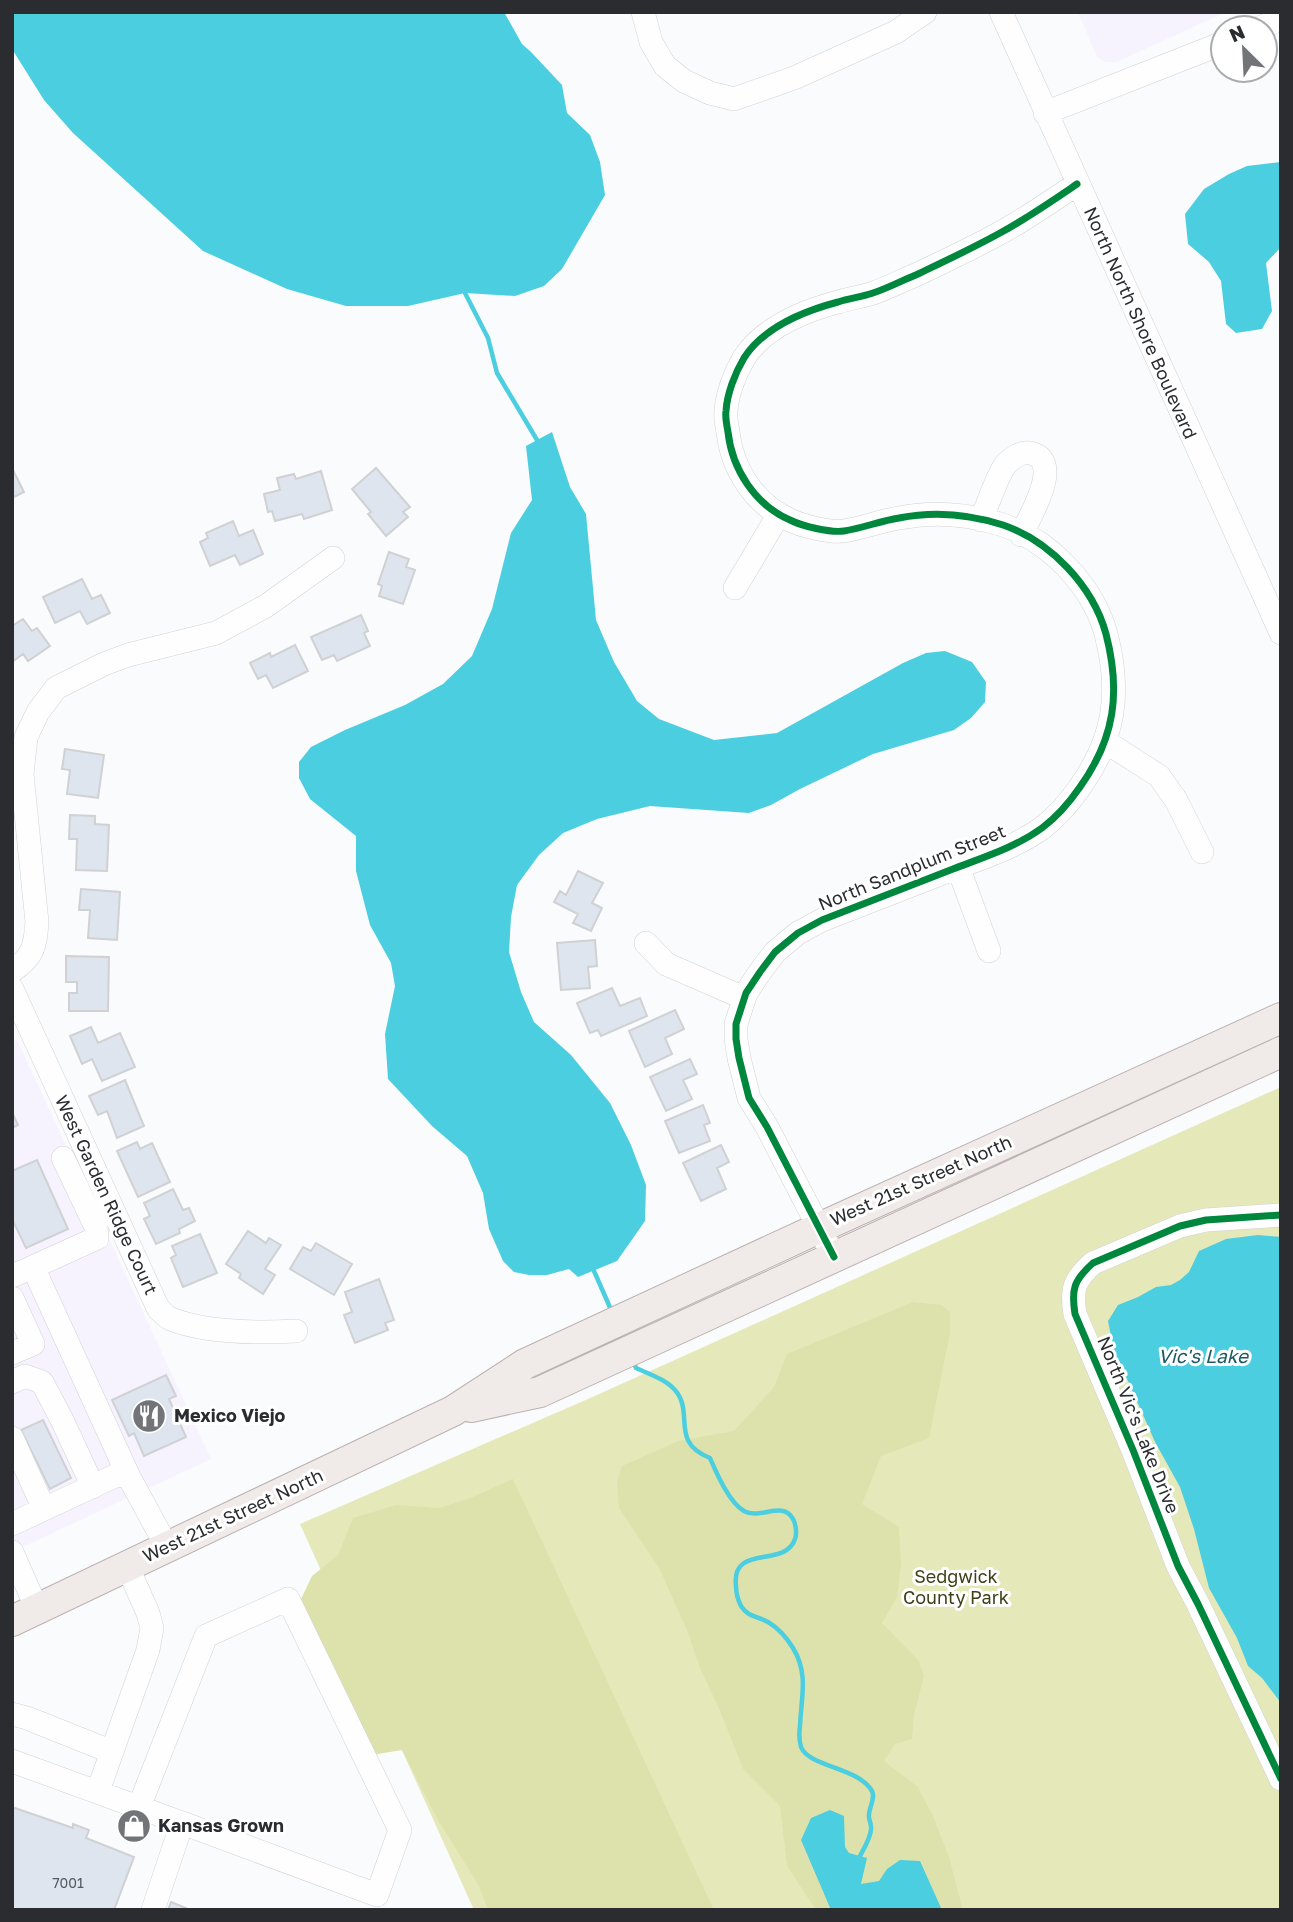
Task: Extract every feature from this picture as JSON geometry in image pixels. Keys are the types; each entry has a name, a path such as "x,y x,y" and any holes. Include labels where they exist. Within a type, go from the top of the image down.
{"main road":[{"name":"West 21st Street North","path":"25,1615 453,1411 525,1364 819,1227 1281,1018"},
{"name":"West 21st Street North","path":"453,1411 540,1392 1281,1052"}],"street":[{"path":"643,12 651,42 665,66 684,81 709,93 733,99 794,78 896,32 925,12"},
{"name":"North North Shore Boulevard","path":"1001,12 1281,633"},
{"path":"1045,113 1209,49"},
{"name":"North Sandplum Street","path":"834,1257 767,1126 749,1098 736,1039 736,1024 744,998 775,952 798,933 822,920 1007,848 1039,830 1058,815 1088,775 1106,742 1113,714 1111,653 1101,619 1084,589 1063,564 1038,544 1006,526 968,516 930,514 899,518 841,532 790,520 762,503 743,478 730,447 726,412 733,380 745,357 767,334 789,320 837,302 872,293 916,274 1002,232 1077,184"},
{"path":"981,520 1004,465 1021,453 1031,453 1041,459 1046,477 1021,535"},
{"path":"735,588 779,513"},
{"path":"12,971 31,956 36,940 37,922 22,774 26,737 38,712 56,688 128,655 216,633 266,606 332,558"},
{"path":"1106,742 1159,776 1175,800 1202,852"},
{"path":"958,867 989,951"},
{"path":"646,943 666,964 744,998"},
{"name":"West Garden Ridge Court","path":"12,989 158,1308 168,1318 200,1326 258,1333 296,1331"},
{"path":"63,1158 96,1227 97,1238 23,1271 167,1547"},
{"name":"North Vic's Lake Drive","path":"1281,1215 1206,1220 1180,1226 1093,1263 1082,1273 1075,1285 1073,1299 1075,1314 1133,1450 1178,1566 1281,1779"},
{"path":"12,1298 33,1344 12,1353"},
{"path":"12,1382 25,1376 42,1381 93,1487"},
{"path":"12,1438 44,1509"},
{"path":"12,1524 117,1475 129,1477"},
{"path":"12,1552 25,1615"},
{"path":"98,1791 148,1650 152,1628 148,1612 127,1566"},
{"path":"12,1761 377,1895 400,1830 288,1599 206,1636 139,1807"},
{"path":"12,1714 111,1752"},
{"path":"153,1910 182,1824"}],"shaded area":[{"path":"1078,12 1226,12 1209,14 1209,20 1117,62 1105,62 1097,57"},
{"path":"17,1040 211,1459 12,1552 12,1042"}],"green space":[{"name":"Sedgwick County Park","path":"1281,1087 1281,1910 474,1910 300,1524 588,1399"},
{"path":"913,1302 941,1305 950,1312 950,1333 929,1438 881,1456 862,1504 899,1527 901,1563 897,1597 882,1623 919,1661 924,1676 914,1715 912,1739 895,1744 884,1761 918,1787 949,1857 963,1910 816,1910 787,1866 780,1806 743,1769 659,1568 619,1508 617,1482 622,1466 678,1441 734,1431 774,1387 787,1354"},
{"path":"513,1479 714,1910 488,1910 479,1886 438,1820 402,1750 372,1755 300,1601 312,1576 338,1555 353,1518 396,1505 439,1508 468,1499"}],"water":[{"path":"12,12 504,12 522,44 562,85 567,113 590,135 600,162 605,195 562,269 544,286 515,296 465,293 408,306 346,306 287,289 203,251 73,133 44,100 12,49"},
{"path":"1281,162 1281,247 1266,263 1272,311 1262,329 1236,333 1226,324 1221,281 1209,262 1188,244 1185,214 1204,189 1229,174 1247,166"},
{"path":"552,432 570,487 586,514 596,620 614,662 637,701 659,719 714,740 777,733 926,653 945,651 972,662 986,682 985,702 971,718 954,730 873,754 771,805 749,813 650,806 597,819 563,833 539,855 517,885 511,917 509,952 521,992 534,1022 571,1055 610,1103 631,1145 646,1185 645,1221 617,1261 578,1277 569,1269 547,1275 514,1272 503,1261 489,1229 483,1193 467,1156 432,1126 388,1079 385,1034 395,986 391,963 370,925 356,871 356,836 310,799 299,778 299,762 311,747 405,705 443,684 472,656 492,609 511,533 532,500 526,446"},
{"name":"Vic's Lake","path":"1258,1235 1281,1237 1281,1703 1262,1678 1248,1666 1237,1638 1209,1588 1180,1487 1155,1442 1115,1356 1108,1321 1118,1305 1156,1287 1171,1285 1180,1280 1189,1272 1199,1251 1226,1239"},
{"path":"830,1810 844,1816 845,1847 849,1853 867,1858 861,1884 879,1881 887,1869 900,1860 920,1861 942,1910 831,1910 801,1840 811,1818"}],"building":[{"path":"12,468 24,492 12,498"},
{"path":"376,468 410,507 403,512 408,517 386,536 352,489"},
{"path":"321,471 332,510 304,519 302,514 275,521 272,511 268,512 264,494 280,490 277,478 294,474 296,479"},
{"path":"233,521 239,536 253,530 263,554 240,565 235,555 210,566 200,542 208,538 206,533"},
{"path":"389,552 409,559 406,567 415,570 403,604 379,596 382,586 378,584"},
{"path":"82,579 92,599 101,595 110,613 87,624 80,611 55,623 43,597"},
{"path":"361,615 368,631 364,633 370,646 337,661 334,655 322,660 311,637"},
{"path":"23,619 32,631 37,628 50,646 28,661 23,654 12,662 12,626"},
{"path":"295,645 308,671 273,688 266,675 258,679 250,663 270,653 271,657"},
{"path":"65,749 104,755 98,798 67,794 70,770 62,769"},
{"path":"70,815 95,816 95,824 109,825 107,871 76,870 77,839 69,839"},
{"path":"578,871 603,883 592,903 602,908 591,931 573,923 578,914 554,902 560,891 566,895"},
{"path":"81,889 120,892 117,940 88,938 90,910 79,910"},
{"path":"595,940 597,966 588,967 590,988 561,990 557,943"},
{"path":"66,956 109,957 108,1011 69,1011 69,993 77,993 77,982 66,982"},
{"path":"612,988 620,1006 640,998 647,1016 601,1036 598,1030 590,1033 577,1003"},
{"path":"675,1010 684,1029 665,1038 672,1054 645,1067 629,1031"},
{"path":"91,1027 98,1043 120,1033 135,1067 102,1081 92,1059 82,1064 70,1036"},
{"path":"690,1059 697,1074 683,1080 692,1099 666,1111 650,1077"},
{"path":"125,1080 144,1126 117,1138 107,1111 98,1115 89,1096"},
{"path":"703,1105 710,1123 704,1125 710,1141 679,1153 665,1121"},
{"path":"12,1112 18,1125 12,1128"},
{"path":"137,1142 140,1149 152,1143 170,1182 138,1197 117,1151"},
{"path":"721,1145 729,1162 717,1168 726,1189 701,1201 683,1163"},
{"path":"37,1160 68,1229 26,1248 12,1219 12,1171"},
{"path":"173,1189 183,1210 189,1208 195,1221 179,1229 180,1233 156,1244 144,1219 150,1216 144,1203"},
{"path":"248,1231 266,1243 269,1238 281,1245 265,1269 275,1275 263,1294 239,1278 241,1274 226,1264"},
{"path":"200,1234 217,1273 183,1287 171,1258 176,1255 172,1246"},
{"path":"316,1243 352,1264 334,1295 290,1269 303,1247 311,1251"},
{"path":"379,1279 394,1320 385,1323 388,1330 355,1343 344,1315 352,1312 345,1292"},
{"name":"Mexico Viejo","path":"166,1375 176,1396 169,1399 186,1437 144,1456 134,1433 129,1436 112,1400"},
{"path":"43,1420 71,1478 50,1489 21,1430"},
{"path":"12,1807 73,1828 73,1824 89,1830 86,1838 134,1857 114,1910 12,1910"},
{"path":"171,1902 186,1908 168,1910"}],"waterway":[{"path":"465,293 488,338 497,373 537,440"},
{"path":"594,1271 612,1312"},
{"path":"633,1361 636,1368 662,1380 675,1390 681,1399 686,1436 690,1444 710,1458 724,1487 739,1507 750,1513 783,1511 794,1521 796,1537 789,1548 742,1565 737,1573 737,1593 744,1610 779,1630 798,1658 803,1677 799,1734 801,1747 814,1759 856,1777 872,1791 869,1814 871,1831 860,1856"}],"cycle path":[{"path":"834,1257 767,1127 749,1098 736,1039 736,1024 746,993 775,952 798,933 822,920 999,851 1032,835 1048,823 1076,793 1101,751 1108,732 1114,695 1111,655 1100,616 1080,583 1053,554 1020,532 977,518 938,514 892,519 851,530 831,531 802,525 777,513 747,484 734,459 726,419 728,398 744,358 762,337 774,329 812,310 873,293 918,274 1010,228 1077,184"},
{"path":"1281,1215 1206,1220 1180,1226 1093,1263 1078,1280 1073,1298 1075,1314 1133,1450 1178,1566 1281,1779"}],"place":[{"name":"Mexico Viejo","path":"149,1416"},
{"name":"Kansas Grown","path":"134,1826"}]}
